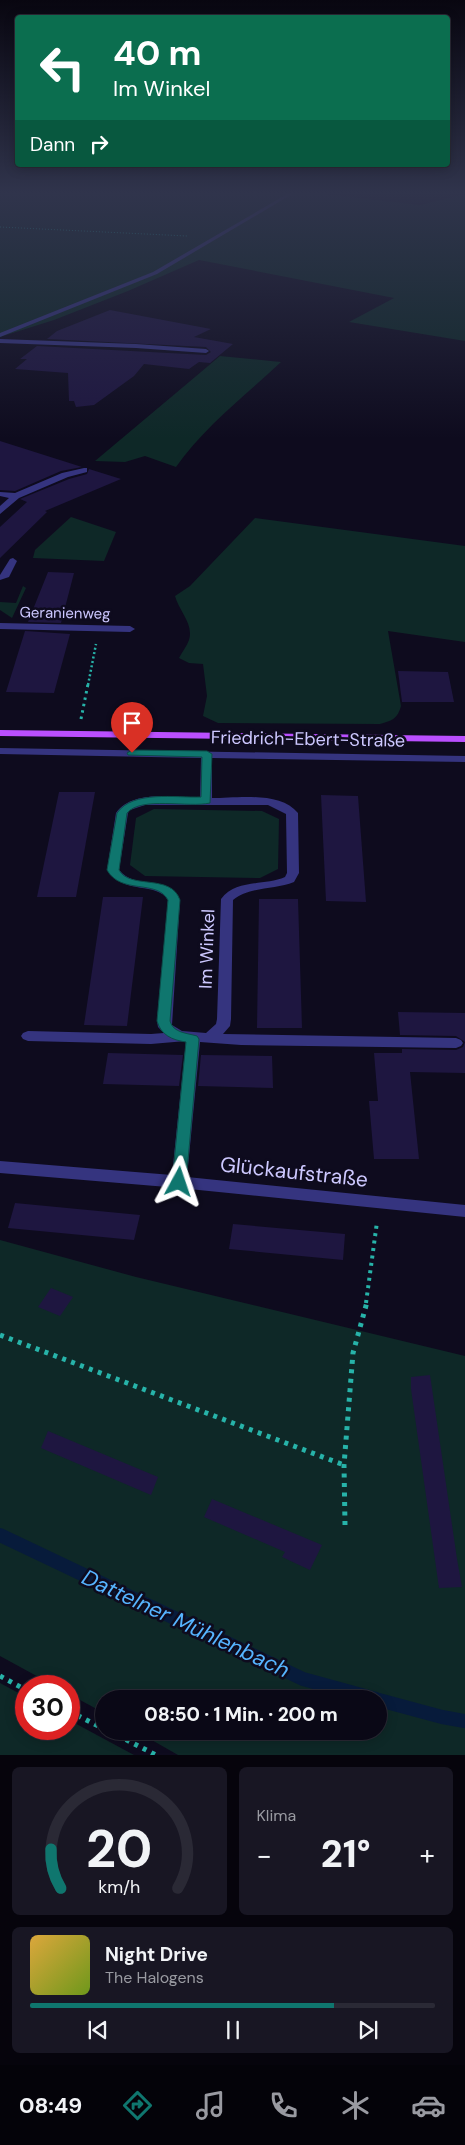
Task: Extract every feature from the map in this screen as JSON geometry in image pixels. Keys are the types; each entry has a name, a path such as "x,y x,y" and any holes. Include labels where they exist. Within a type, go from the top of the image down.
{"main road":[{"name":"Friedrich-Ebert-Straße","path":"0,733 465,739"}],"street":[{"path":"0,335 150,275"},
{"path":"0,340 206,351"},
{"path":"0,511 16,496 64,475 84,470"},
{"path":"0,494 16,496"},
{"path":"1,582 12,561"},
{"name":"Geranienweg","path":"0,627 130,629"},
{"name":"Friedrich-Ebert-Straße","path":"0,752 465,759"},
{"path":"206,800 207,754"},
{"name":"Im Winkel","path":"186,1038 165,1027 164,1021 174,900 162,888 123,880 116,876 113,870 122,813 126,808 144,801 269,802 292,813 293,873 290,879 277,885 241,889 228,899 224,1019 223,1026 210,1037"},
{"path":"28,1036 151,1039 210,1037 241,1040 456,1043"},
{"path":"179,1182 186,1038"},
{"name":"Glückaufstraße","path":"0,1167 179,1182 465,1211"}],"path":[{"path":"81,723 99,629"},
{"path":"345,1525 344,1465 353,1353 366,1307 380,1202"},
{"path":"0,1335 344,1465"},
{"path":"0,1676 15,1684"},
{"path":"80,1717 95,1724"},
{"path":"127,1740 156,1755"}],"green space":[{"path":"0,275 165,275 54,320 0,337"},
{"path":"275,275 465,275 465,341 349,322 394,298"},
{"path":"220,356 281,362 199,438 176,467 145,456 125,462 95,461"},
{"path":"71,517 116,532 104,561 33,558 35,550"},
{"path":"255,518 465,546 465,642 388,631 401,706 396,716 384,723 218,723 203,716 207,696 203,664 189,663 179,658 188,642 190,634 188,623 175,596 190,586"},
{"path":"23,586 26,588 12,618 0,610 0,602 16,603"},
{"path":"154,809 262,811 279,819 278,869 260,878 145,876 130,865 136,818"},
{"path":"0,1240 136,1277 465,1356 465,1755 178,1755 152,1740 387,1740 387,1690 95,1690 95,1708 80,1700 80,1675 35,1675 0,1656"},
{"path":"0,1683 15,1691 15,1740 80,1740 80,1726 95,1734 95,1740 106,1740 134,1755 0,1755"}],"building":[{"path":"110,310 211,329 194,337 233,344 210,363 199,362 189,369 144,364 134,376 94,405 76,407 74,401 69,401 68,373 15,369 27,359 20,359 37,346 206,355 211,352 206,347 47,339 57,331"},
{"path":"0,441 82,467 61,471 15,491 0,490"},
{"path":"89,469 121,479 45,511 47,512 0,558 0,527 27,502 20,499 69,479 87,474"},
{"path":"48,572 74,573 61,623 28,622"},
{"path":"25,631 70,634 54,693 6,692"},
{"path":"398,671 448,672 454,702 402,702"},
{"path":"59,792 95,792 76,897 37,897"},
{"path":"321,795 358,796 366,902 326,901"},
{"path":"103,897 143,897 127,1026 84,1025"},
{"path":"259,899 298,899 302,1028 257,1028"},
{"path":"398,1012 465,1013 465,1042 456,1036 400,1035"},
{"path":"465,1042 465,1073 410,1072 419,1159 374,1159 369,1101 378,1101 374,1053 402,1053 402,1049 456,1050 463,1047"},
{"path":"108,1053 183,1055 179,1086 103,1084"},
{"path":"201,1055 272,1056 273,1088 198,1086"},
{"path":"15,1203 140,1215 134,1240 8,1228"},
{"path":"233,1224 345,1234 343,1260 229,1249"},
{"path":"51,1288 73,1297 60,1316 38,1307"},
{"path":"430,1375 462,1587 439,1588 411,1389 411,1377"},
{"path":"48,1431 158,1477 151,1495 41,1448"},
{"path":"212,1499 322,1545 310,1570 282,1557 285,1552 204,1517"}],"waterway":[{"name":"Dattelner Mühlenbach","path":"0,1535 303,1679 343,1690"},
{"name":"Dattelner Mühlenbach","path":"387,1702 442,1717 465,1721"}],"route":[{"path":"132,753 207,754 206,800 144,801 126,808 122,813 113,870 116,876 132,884 162,888 169,892 174,900 164,1021 165,1027 172,1033 193,1039 179,1182"}]}
